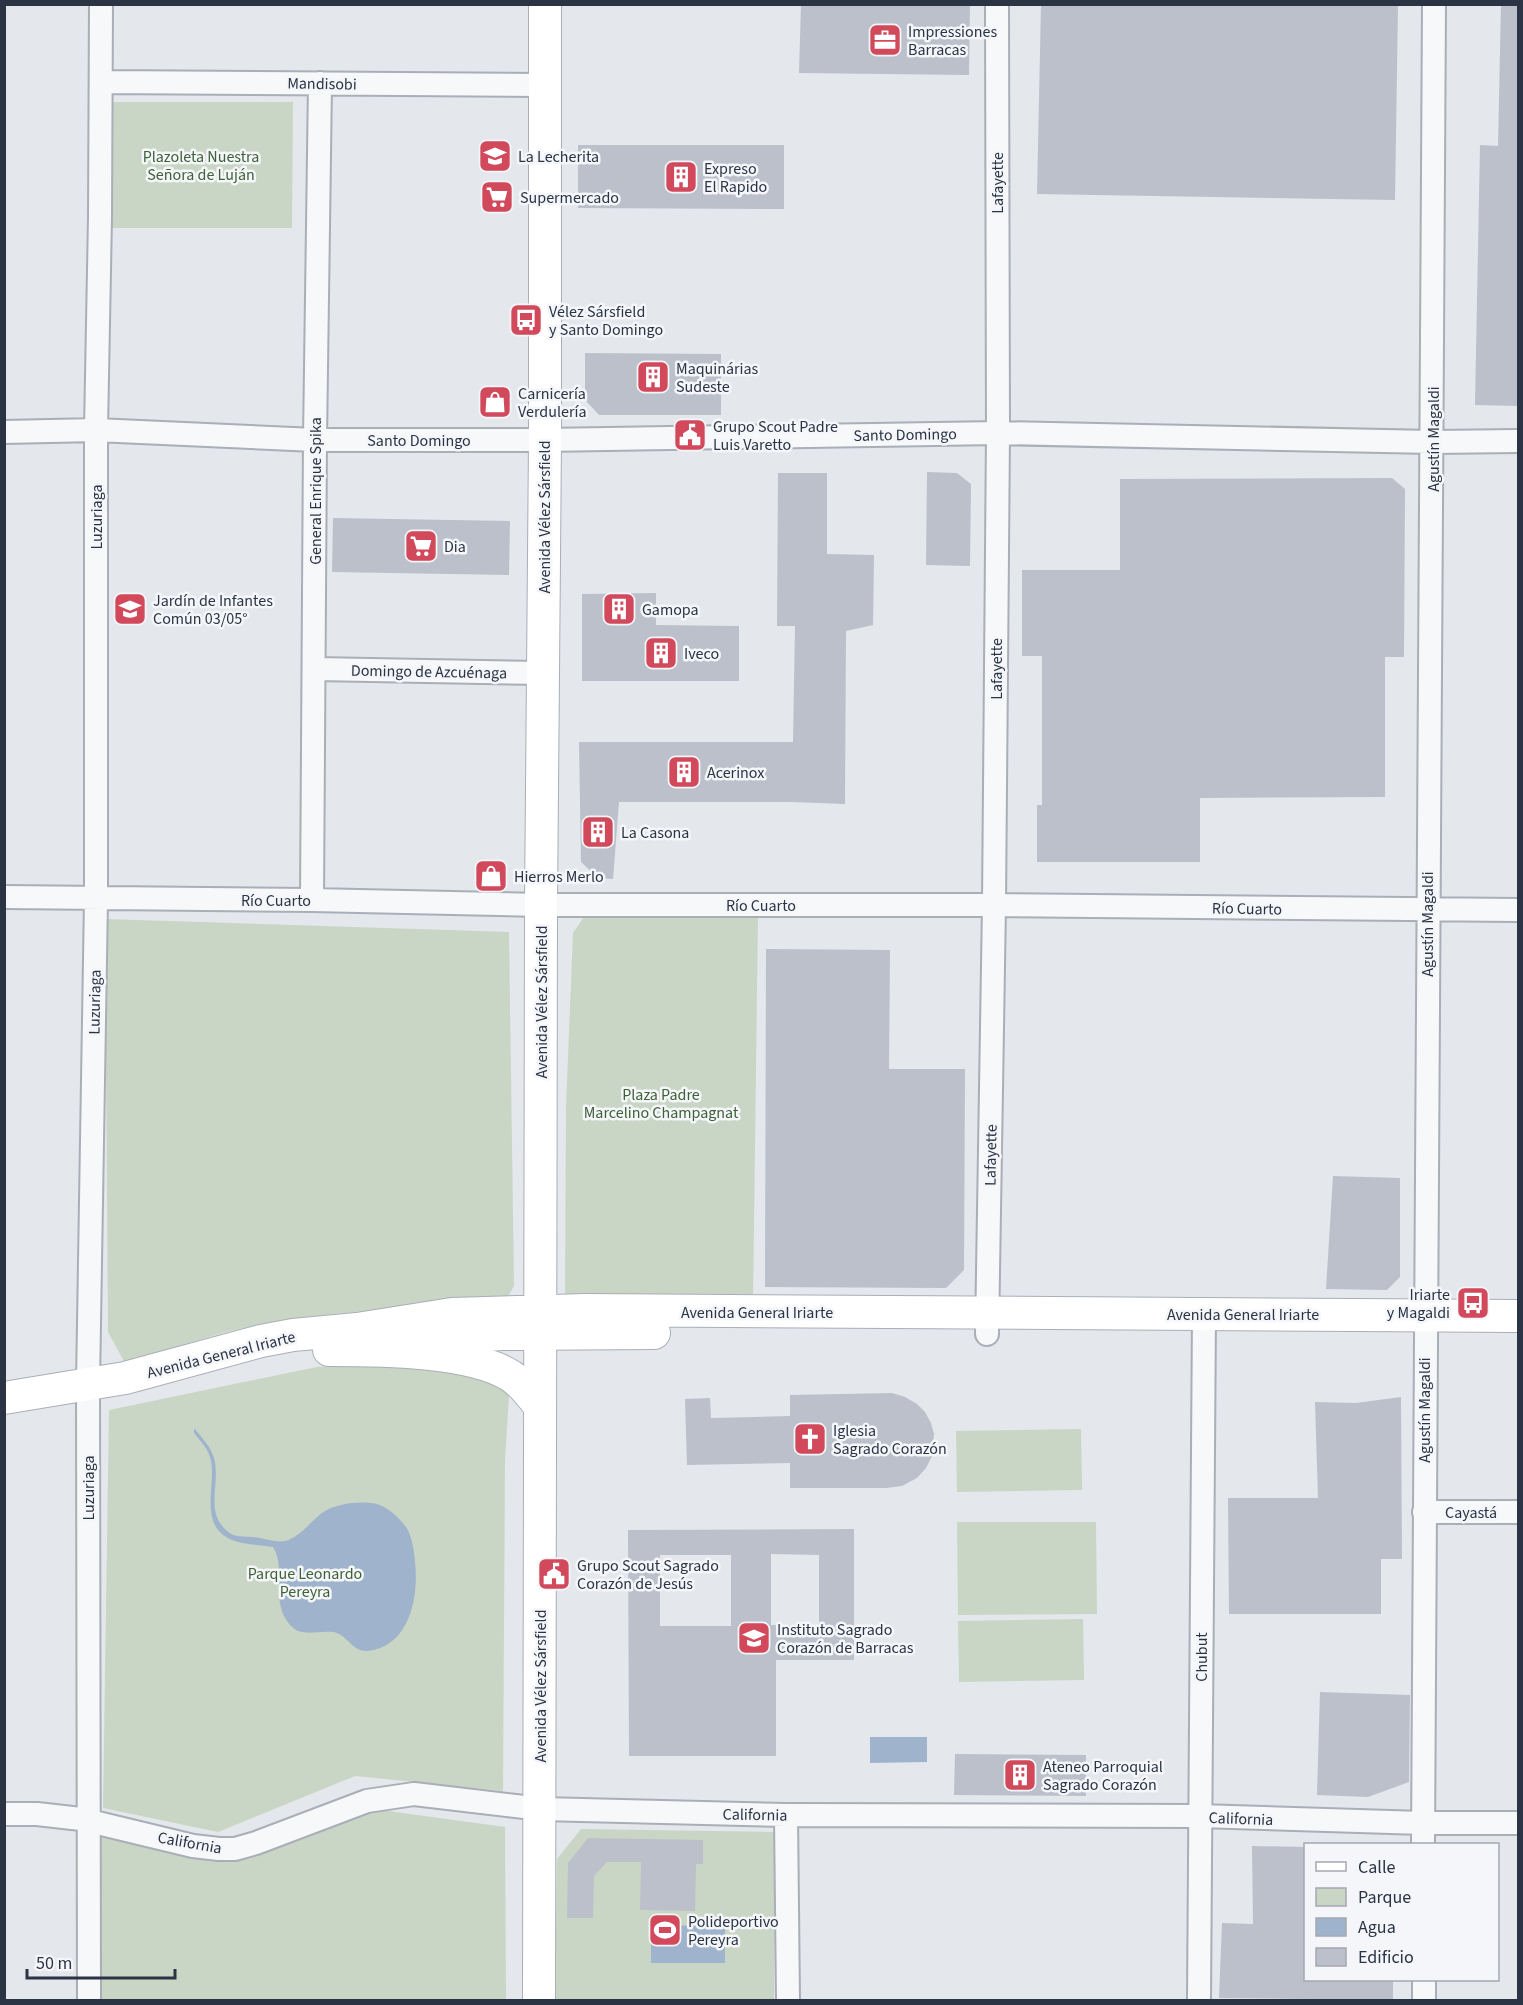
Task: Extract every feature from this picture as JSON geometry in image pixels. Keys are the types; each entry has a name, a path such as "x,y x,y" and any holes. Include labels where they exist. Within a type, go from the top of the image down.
{"main road":[{"name":"Avenida Vélez Sársfield","path":"539,2001 545,4"},
{"name":"Avenida General Iriarte","path":"4,1420 88,1395 125,1378 261,1341 452,1314 540,1322 1425,1326 1518,1337"},
{"name":"Avenida General Iriarte","path":"1425,1326 1518,1316"},
{"name":"Avenida General Iriarte","path":"4,1398 88,1395 128,1398 268,1362 328,1350 540,1322"},
{"path":"328,1350 419,1353 483,1364 513,1377 540,1407"}],"street":[{"name":"Luzuriaga","path":"89,2001 88,1395 96,899 96,430 101,4"},
{"name":"Lafayette","path":"987,1323 994,905 998,433 996,4"},
{"name":"Agustín Magaldi","path":"1424,1834 1427,910 1433,441 1434,4"},
{"name":"Mandisobi","path":"101,82 544,86"},
{"name":"General Enrique Spika","path":"312,900 315,440 321,83"},
{"name":"Santo Domingo","path":"4,432 96,430 315,440 545,440 998,433 1518,441"},
{"name":"Domingo de Azcuénaga","path":"315,669 543,673"},
{"name":"Río Cuarto","path":"4,897 541,905 994,905 1518,910"},
{"name":"Chubut","path":"1199,2001 1203,1324"},
{"name":"Cayastá","path":"1424,1512 1518,1512"},
{"name":"California","path":"4,1814 55,1815 204,1848 227,1849 256,1844 366,1801 399,1795 434,1795 541,1809 786,1815 1199,1816 1424,1834 1518,1823"},
{"path":"786,1815 788,2001"},
{"path":"1424,1981 1424,2001"}],"green space":[{"name":"Plazoleta Nuestra Señora de Luján","path":"110,102 293,102 292,228 110,228"},
{"name":"Plaza Padre Marcelino Champagnat","path":"758,915 753,1301 565,1302 566,1107 573,933 584,917"},
{"path":"105,919 509,932 514,1286 504,1304 376,1310 280,1321 218,1334 125,1363 108,1332"},
{"name":"Parque Leonardo Pereyra","path":"401,1361 503,1383 509,1396 505,1460 503,1791 355,1776 218,1832 103,1808 109,1410 317,1367"},
{"path":"1081,1429 1082,1490 957,1492 956,1431"},
{"path":"957,1522 1096,1522 1097,1614 958,1615"},
{"path":"1083,1619 1084,1680 959,1682 958,1621"},
{"path":"359,1807 505,1827 506,2000 99,2000 98,1834 217,1861"},
{"name":"Polideportivo Pereyra","path":"581,1829 775,1832 774,2000 555,2000 557,1859"}],"water":[{"path":"194,1428 213,1454 216,1468 216,1515 220,1523 233,1535 285,1541 296,1536 330,1508 353,1503 382,1506 401,1521 408,1531 415,1557 415,1590 409,1618 393,1640 382,1647 362,1651 338,1633 304,1632 290,1625 280,1606 279,1565 273,1547 232,1540 222,1534 215,1525 211,1505 211,1461 207,1449 194,1433"},
{"path":"870,1737 927,1737 927,1762 870,1763"},
{"path":"651,1925 725,1926 725,1963 651,1963"}],"building":[{"name":"Impressiones Barracas","path":"801,4 970,4 969,75 799,73"},
{"path":"1041,4 1398,4 1395,200 1037,194"},
{"path":"1501,4 1518,4 1518,406 1475,405 1480,145 1498,146"},
{"name":"Expreso El Rapido","path":"578,145 784,145 784,209 578,208"},
{"name":"Maquinárias Sudeste","path":"585,353 721,354 721,415 599,415 585,400"},
{"path":"927,472 957,473 971,484 970,566 926,565"},
{"path":"778,473 827,473 827,554 874,555 873,625 846,631 845,804 619,802 613,879 598,878 581,862 579,742 793,742 795,626 777,626"},
{"path":"1392,478 1405,489 1404,657 1385,657 1385,797 1200,798 1200,862 1037,862 1037,805 1042,805 1042,656 1022,656 1022,570 1120,570 1120,479"},
{"name":"Dia","path":"333,518 510,521 509,575 332,572"},
{"name":"Iveco","path":"656,593 656,625 739,626 739,681 582,681 582,594"},
{"path":"766,949 890,950 889,1069 965,1069 964,1270 946,1288 765,1287"},
{"path":"1333,1176 1400,1178 1400,1277 1387,1290 1326,1289"},
{"name":"Iglesia Sagrado Corazón","path":"892,1393 917,1404 925,1412 934,1434 932,1456 926,1468 917,1478 902,1486 790,1488 790,1463 687,1465 685,1399 710,1398 711,1418 790,1416 790,1395"},
{"path":"1401,1397 1402,1559 1381,1559 1381,1614 1229,1614 1228,1498 1318,1498 1315,1402 1356,1403"},
{"path":"854,1529 854,1660 776,1660 776,1756 629,1756 628,1530","holes":["771,1554 819,1555 819,1625 771,1625","660,1555 731,1555 731,1626 660,1626"]},
{"path":"1320,1692 1410,1695 1409,1782 1368,1797 1317,1795"},
{"name":"Ateneo Parroquial Sagrado Corazón","path":"955,1754 1086,1755 1086,1796 954,1795"},
{"path":"588,1838 703,1840 703,1864 696,1864 695,1911 640,1910 641,1862 607,1862 594,1876 593,1918 567,1918 568,1863"},
{"path":"1252,1846 1304,1847 1304,1981 1393,1981 1393,2000 1219,1998 1222,1923 1253,1924"}],"place":[{"name":"Impressiones Barracas","path":"885,40"},
{"name":"La Lecherita","path":"495,156"},
{"name":"Expreso El Rapido","path":"681,177"},
{"name":"Supermercado","path":"497,197"},
{"name":"Vélez Sársfield y Santo Domingo","path":"526,320"},
{"name":"Maquinárias Sudeste","path":"653,377"},
{"name":"Carnicería Verdulería","path":"495,402"},
{"name":"Grupo Scout Padre Luis Varetto","path":"690,435"},
{"name":"Dia","path":"421,546"},
{"name":"Jardín de Infantes Común 03/05°","path":"130,609"},
{"name":"Gamopa","path":"619,609"},
{"name":"Iveco","path":"661,653"},
{"name":"Acerinox","path":"684,772"},
{"name":"La Casona","path":"598,832"},
{"name":"Hierros Merlo","path":"491,876"},
{"name":"Iriarte y Magaldi","path":"1473,1303"},
{"name":"Iglesia Sagrado Corazón","path":"810,1439"},
{"name":"Grupo Scout Sagrado Corazón de Jesús","path":"554,1574"},
{"name":"Instituto Sagrado Corazón de Barracas","path":"754,1638"},
{"name":"Ateneo Parroquial Sagrado Corazón","path":"1020,1775"},
{"name":"Polideportivo Pereyra","path":"665,1930"}]}
